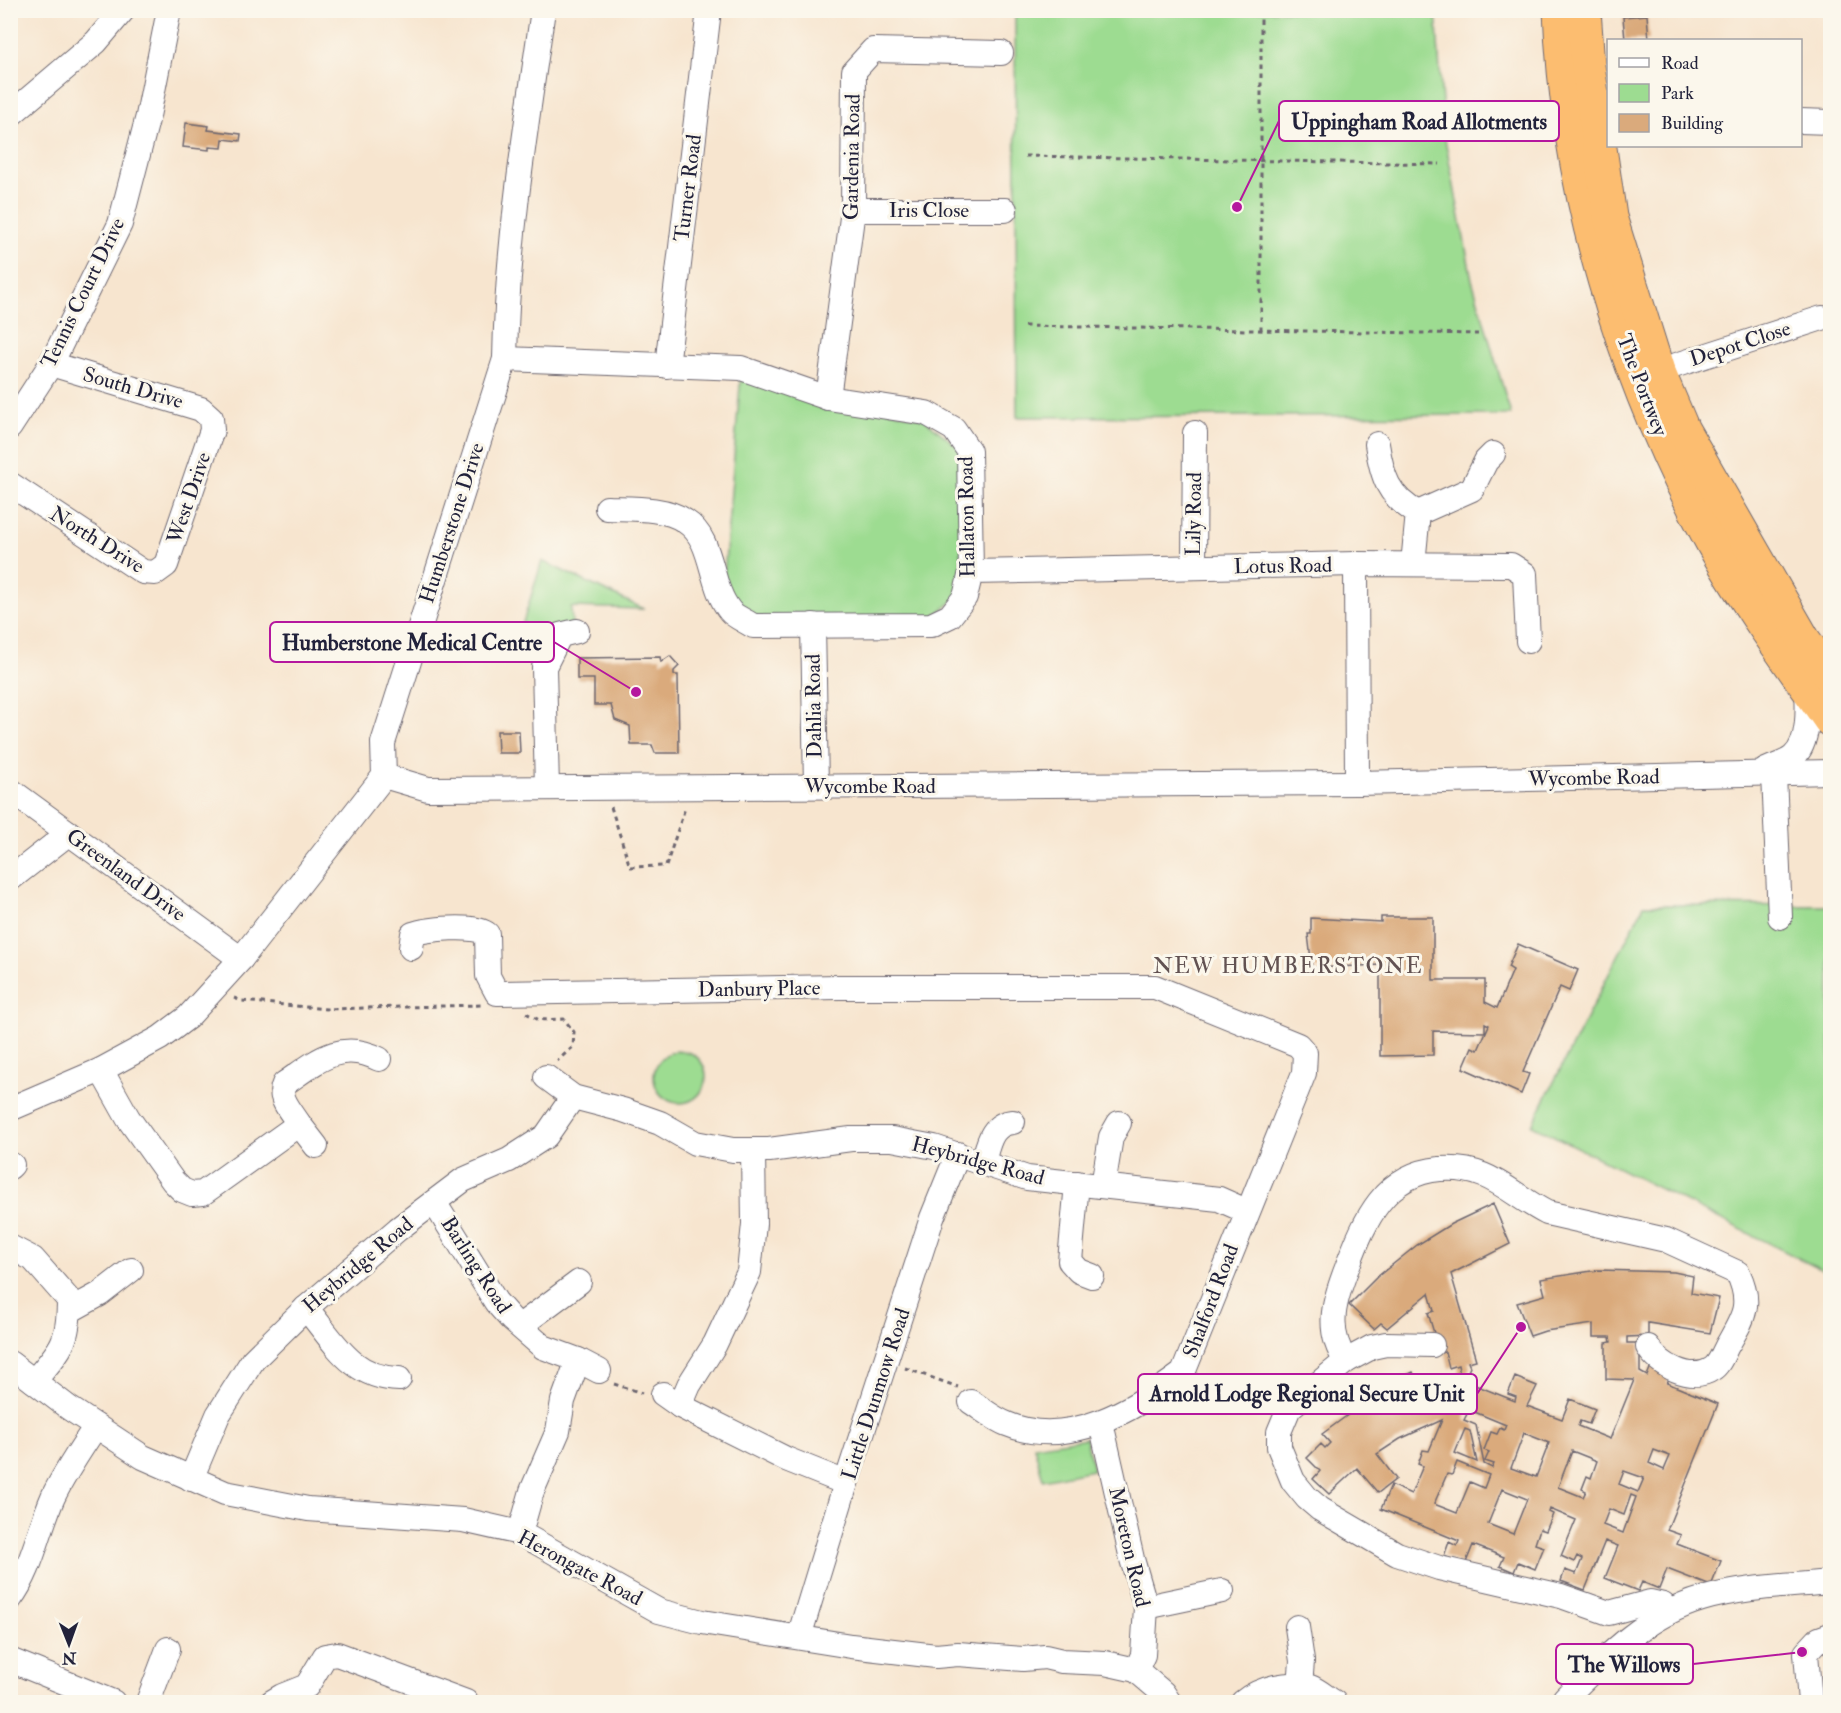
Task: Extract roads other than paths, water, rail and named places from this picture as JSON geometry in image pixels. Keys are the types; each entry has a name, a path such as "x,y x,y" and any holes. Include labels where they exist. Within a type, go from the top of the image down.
{"highway":[{"name":"The Portwey","path":"1560,10 1563,68 1591,118 1610,217 1658,371 1683,430 1804,640 1830,720"},
{"name":"The Portwey","path":"1584,10 1591,118 1587,221 1636,379 1709,536 1819,682"}],"street":[{"path":"10,115 96,42 123,10"},
{"name":"Tennis Court Drive","path":"10,427 51,364 120,224 150,105 169,10"},
{"name":"Humberstone Drive","path":"384,776 383,742 506,359 507,303 527,119 543,10"},
{"name":"Turner Road","path":"667,366 709,10"},
{"name":"Gardenia Road","path":"828,399 854,210 854,71 873,50 1001,52"},
{"path":"1802,121 1830,122"},
{"name":"Iris Close","path":"854,210 1005,210"},
{"name":"Depot Close","path":"1658,371 1822,318"},
{"name":"Hallaton Road","path":"506,359 741,368 828,399 926,413 954,429 969,451 971,572 965,597 950,616 931,625 753,626 731,612 716,588 701,536 684,520 653,511 607,508"},
{"name":"South Drive","path":"51,364 201,409 211,418"},
{"name":"West Drive","path":"155,573 166,564 212,430 211,418"},
{"name":"Lily Road","path":"1194,567 1204,461 1195,433"},
{"path":"1377,444 1381,468 1417,507 1413,564"},
{"path":"1417,507 1472,489 1485,461 1493,454"},
{"name":"North Drive","path":"10,484 143,573 155,573"},
{"path":"1709,536 1738,524"},
{"path":"1356,564 1357,783"},
{"name":"Lotus Road","path":"971,572 1356,564 1511,565 1525,574 1534,626"},
{"name":"Dahlia Road","path":"813,625 816,786"},
{"path":"547,788 544,667 560,635 577,631"},
{"path":"1780,917 1766,774 1794,757 1805,732 1819,682"},
{"name":"Wycombe Road","path":"384,776 428,789 1357,783 1830,771"},
{"path":"10,1109 100,1070 160,1038 188,1017 241,959 384,776"},
{"name":"Greenland Drive","path":"10,790 241,959"},
{"path":"10,879 69,833"},
{"name":"Danbury Place","path":"411,948 412,934 421,931 471,928 483,931 487,934 488,976 497,993 521,1003 839,987 1155,987 1298,1045"},
{"name":"Shalford Road","path":"971,1402 1006,1424 1038,1432 1063,1430 1101,1422 1155,1395 1183,1373 1246,1211 1304,1073 1305,1053 1298,1045"},
{"path":"316,1146 282,1097 284,1084 324,1055 345,1051 369,1054 379,1059"},
{"path":"100,1070 128,1118 172,1181 182,1190 192,1194 203,1193 299,1124"},
{"name":"Heybridge Road","path":"546,1077 573,1097 651,1120 695,1143 733,1150 753,1150 851,1138 892,1139 958,1154 1027,1178 1219,1199 1246,1211"},
{"name":"Heybridge Road","path":"191,1479 218,1415 253,1360 306,1308 463,1180 509,1160 546,1136 573,1097"},
{"path":"983,1162 990,1138 996,1128 1004,1122 1013,1122"},
{"path":"1103,1186 1111,1137 1119,1123"},
{"path":"753,1150 754,1224 749,1272 715,1344 689,1385 672,1400 786,1459 846,1483"},
{"name":"Little Dunmow Road","path":"799,1637 932,1218 958,1154"},
{"path":"1346,1361 1336,1338 1333,1312 1364,1223 1372,1209 1401,1183 1421,1173 1440,1169 1460,1169 1483,1174 1499,1181 1529,1204 1547,1213 1666,1240 1725,1265 1738,1273 1746,1295 1746,1308 1743,1318 1715,1368 1706,1373 1685,1372 1655,1358 1648,1347"},
{"path":"1077,1183 1070,1261 1080,1271 1092,1276"},
{"name":"Barling Road","path":"435,1202 496,1302 543,1347 589,1365 563,1401 558,1431 532,1491 520,1533"},
{"path":"10,1247 33,1258 57,1283 69,1300 68,1335 61,1349 34,1381"},
{"path":"69,1311 100,1294 131,1270"},
{"name":"Barling Road","path":"519,1326 579,1281"},
{"path":"306,1308 358,1369 383,1379 399,1379"},
{"path":"1432,1345 1386,1344 1372,1347 1346,1361 1289,1408 1279,1432 1280,1447 1289,1473 1320,1509 1397,1554 1439,1569 1561,1596 1609,1612 1650,1602 1663,1605 1667,1613"},
{"name":"Herongate Road","path":"10,1363 96,1426 143,1457 225,1493 308,1509 463,1520 520,1533 659,1611 702,1622 936,1656 958,1654 1023,1659 1045,1657 1136,1670"},
{"name":"Moreton Road","path":"1101,1422 1132,1559 1146,1607 1143,1655 1136,1670"},
{"path":"10,1599 22,1584 53,1498 96,1426"},
{"path":"1565,1698 1627,1640 1667,1613 1702,1599 1761,1589 1830,1582"},
{"path":"1146,1607 1222,1591"},
{"path":"1297,1627 1302,1661 1300,1686"},
{"path":"1810,1702 1806,1653 1818,1639 1830,1635"},
{"path":"148,1702 168,1649"},
{"path":"272,1702 307,1686 325,1656 337,1654 466,1702"},
{"path":"12,1664 113,1702"},
{"path":"1136,1670 1163,1693 1169,1702"},
{"path":"1243,1702 1250,1696 1283,1684 1310,1688 1334,1702"}],"place":[{"name":"Uppingham Road Allotments","path":"1237,207"},
{"name":"Humberstone Medical Centre","path":"636,692"},
{"name":"Arnold Lodge Regional Secure Unit","path":"1521,1327"},
{"name":"The Willows","path":"1802,1652"}],"district":[{"name":"NEW HUMBERSTONE","path":"1288,966"}]}
